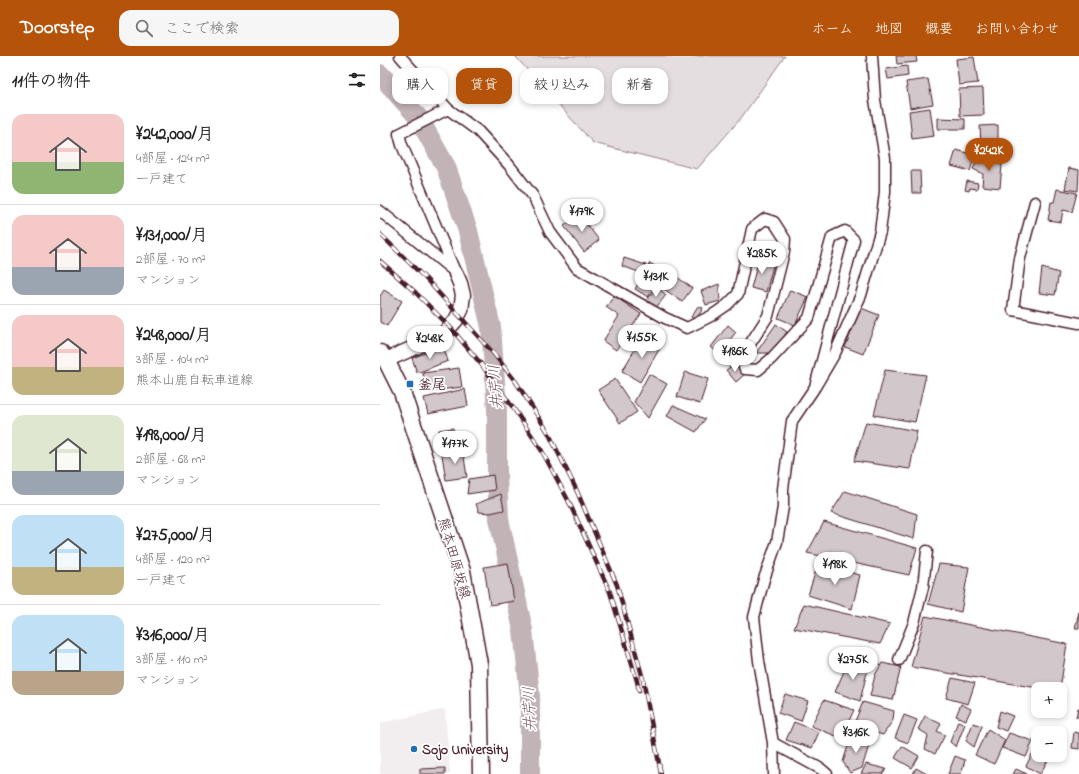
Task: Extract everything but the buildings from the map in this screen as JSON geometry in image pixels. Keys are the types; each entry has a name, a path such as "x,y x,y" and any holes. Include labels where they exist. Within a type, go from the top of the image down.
{"main road":[{"path":"383,356 443,335 456,320 461,310 463,296 456,274"},
{"name":"熊本田原坂線","path":"383,356 402,392 462,571 479,664 482,774"}],"street":[{"path":"400,56 448,109 478,131 509,164 533,196 550,232 577,268 665,318 687,328 711,316 727,305 738,294 752,229 765,219 774,222 785,239 784,252 768,316 741,358 745,369 758,370 771,359 809,318 832,237 845,231 854,240 815,387"},
{"path":"774,774 773,743 759,661 754,617 764,579 777,542 783,506 783,489 792,421 815,387 835,352 861,295 880,232 885,192 885,158 875,100 872,56"},
{"path":"448,109 399,134 402,145 456,274"},
{"path":"1035,202 1020,258 1014,310 1079,323"},
{"path":"380,211 456,274"},
{"path":"899,660 914,623 923,587 927,551"},
{"path":"773,743 821,769 827,774"}],"shaded area":[{"path":"515,56 785,56 741,118 697,169 593,143 558,104 604,104 604,68 526,68"},
{"name":"Sojo University","path":"445,709 450,774 380,774 380,723"}],"waterway":[{"name":"井芹川","path":"380,74 418,117 446,167 468,231 491,327 497,410 499,519 523,630 530,696 530,774"}],"railway":[{"path":"380,234 426,279 494,354 516,382 548,432 576,489 617,585 643,679 661,774"},
{"path":"380,261 414,291 450,327 481,364 542,451 568,500 610,592 639,691"}],"place":[{"name":"釜尾","path":"410,384"},
{"name":"Sojo University","path":"414,749"}]}
